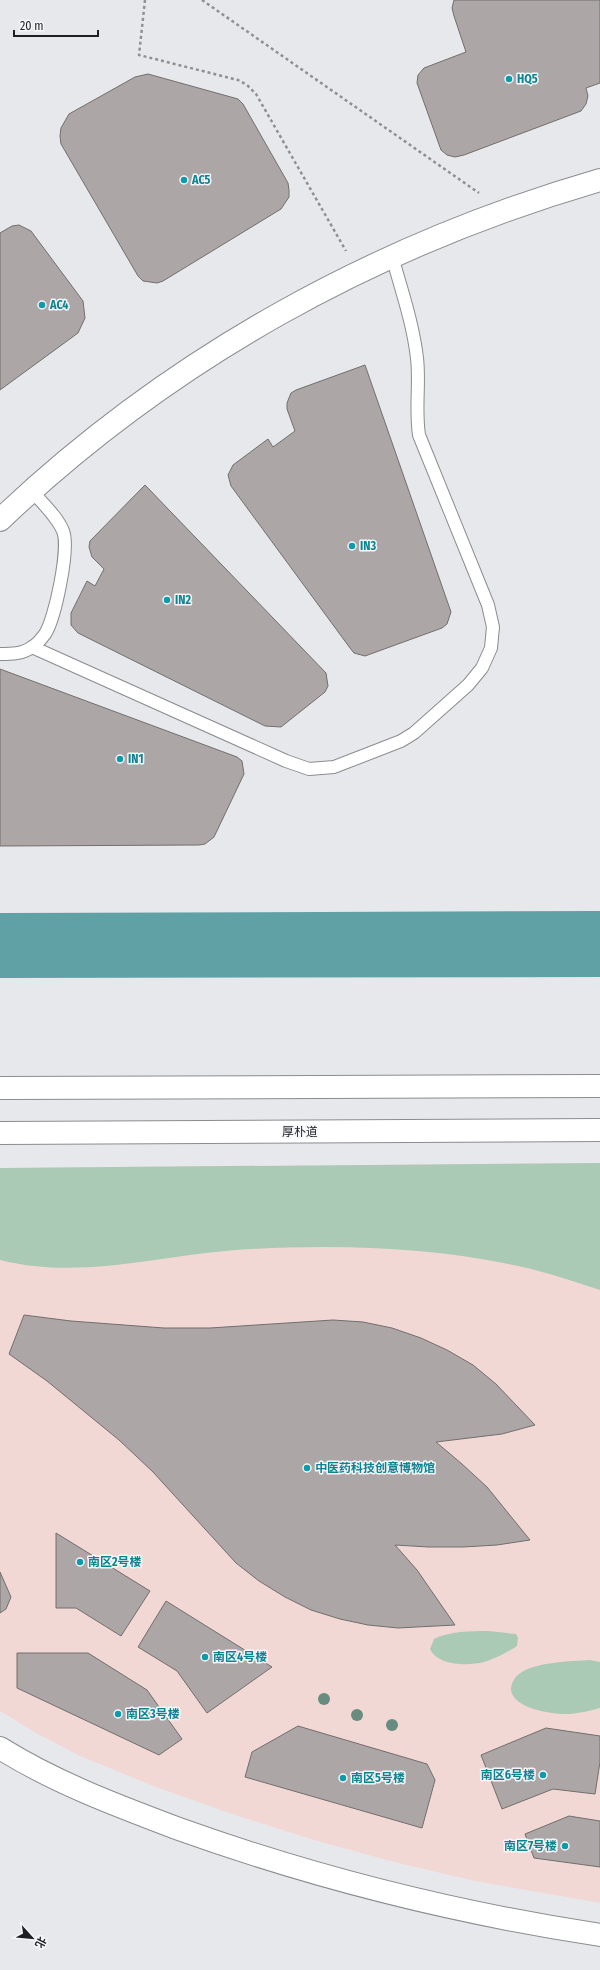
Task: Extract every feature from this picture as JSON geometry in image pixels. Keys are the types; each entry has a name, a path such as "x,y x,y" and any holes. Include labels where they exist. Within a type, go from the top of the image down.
{"street":[{"path":"0,520 31,490 99,433 224,347 285,310 392,256 504,210 600,180"},
{"path":"0,1088 600,1086"},
{"name":"厚朴道","path":"0,1133 600,1130"},
{"path":"0,1748 66,1784 224,1845 305,1870 386,1892 469,1912 600,1935"}],"lane":[{"path":"32,647 286,762 309,769 334,767 401,741 414,733 468,685 482,668 491,648 493,627 488,605 419,435 416,412 418,383 417,358 413,334 392,256"},
{"path":"0,654 16,654 32,647 45,635 52,619 66,544 63,531 56,520 31,490"}],"path":[{"path":"145,0 139,55 238,80 248,86 256,94 358,272"},
{"path":"202,0 504,210"}],"shaded area":[{"path":"600,1163 600,1903 475,1881 394,1862 314,1840 235,1815 156,1787 80,1756 36,1733 0,1711 0,1168"}],"green space":[{"path":"600,1163 600,1290 539,1271 483,1259 448,1254 377,1248 306,1247 236,1250 118,1265 59,1268 30,1266 0,1260 0,1168"},
{"path":"488,1631 516,1634 518,1638 517,1646 493,1659 470,1664 446,1662 434,1655 430,1649 434,1639 440,1636 460,1632"},
{"path":"590,1660 600,1662 600,1708 574,1714 545,1712 527,1706 513,1697 511,1690 513,1681 519,1674 526,1670 553,1663"}],"water":[{"path":"600,911 600,977 0,978 0,913"}],"building":[{"name":"HQ5","path":"454,0 600,0 600,83 586,88 588,96 586,104 581,111 464,155 455,157 447,155 441,150 417,83 418,75 424,68 466,52 452,8"},
{"name":"AC5","path":"148,74 238,99 243,104 288,183 289,190 289,197 281,209 163,281 157,283 143,281 138,276 61,144 60,136 61,128 69,114 135,77"},
{"name":"AC4","path":"19,225 31,231 83,301 85,318 78,333 0,390 0,233 12,226"},
{"name":"IN3","path":"365,365 451,612 447,624 442,628 365,656 354,653 350,648 231,486 228,475 233,465 268,439 273,447 295,431 287,409 287,403 291,393"},
{"name":"IN2","path":"145,485 326,673 328,686 325,692 281,727 265,726 78,633 71,625 71,613 87,581 95,586 104,569 92,557 89,547 90,541"},
{"name":"IN1","path":"0,669 237,757 242,761 244,774 214,837 205,844 199,845 0,846"},
{"name":"中医药科技创意博物馆","path":"24,1315 71,1321 164,1328 210,1328 333,1320 363,1322 392,1328 421,1338 447,1350 473,1365 496,1384 535,1425 502,1434 436,1442 487,1487 530,1540 497,1545 463,1547 395,1545 417,1570 455,1625 398,1628 368,1625 340,1619 311,1610 285,1597 259,1581 236,1563 153,1472 119,1440 47,1381 9,1354"},
{"name":"南区2号楼","path":"56,1533 150,1591 121,1636 76,1608 56,1608"},
{"path":"0,1572 11,1597 6,1609 0,1613"},
{"name":"南区4号楼","path":"166,1601 272,1667 207,1713 177,1671 138,1647"},
{"name":"南区3号楼","path":"17,1653 88,1653 147,1690 182,1739 159,1755 17,1688"},
{"name":"南区5号楼","path":"298,1726 427,1764 435,1780 422,1828 245,1777 252,1752"},
{"name":"南区6号楼","path":"546,1728 600,1736 600,1762 595,1794 553,1789 502,1809 481,1755"},
{"name":"南区7号楼","path":"569,1816 600,1821 600,1867 534,1858 525,1834"}],"place":[{"name":"HQ5","path":"509,79"},
{"name":"AC5","path":"184,180"},
{"name":"AC4","path":"42,305"},
{"name":"IN3","path":"352,546"},
{"name":"IN2","path":"167,600"},
{"name":"IN1","path":"120,759"},
{"name":"中医药科技创意博物馆","path":"307,1468"},
{"name":"南区2号楼","path":"80,1562"},
{"name":"南区4号楼","path":"205,1657"},
{"name":"南区3号楼","path":"118,1714"},
{"name":"南区6号楼","path":"543,1775"},
{"name":"南区5号楼","path":"343,1778"},
{"name":"南区7号楼","path":"565,1846"}]}
